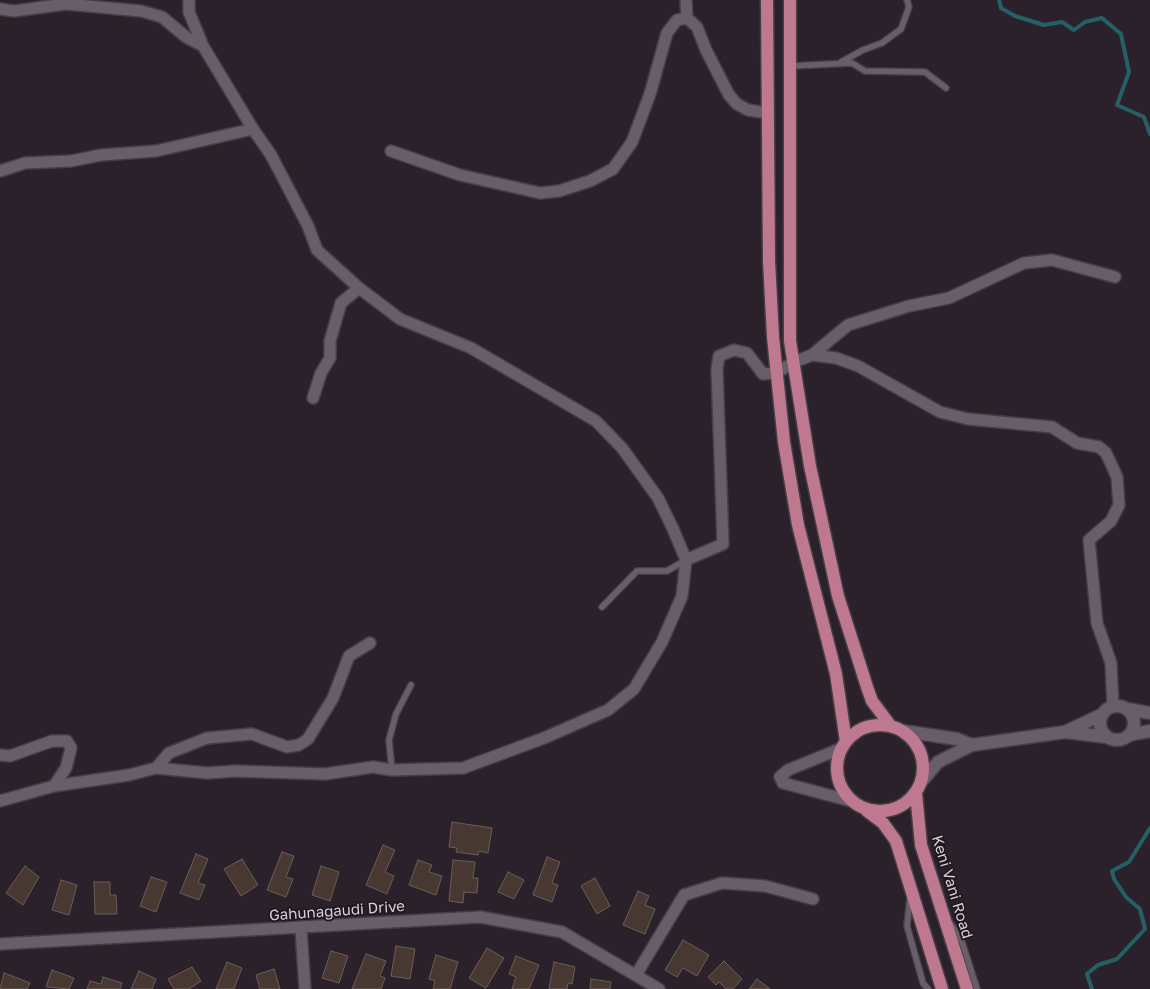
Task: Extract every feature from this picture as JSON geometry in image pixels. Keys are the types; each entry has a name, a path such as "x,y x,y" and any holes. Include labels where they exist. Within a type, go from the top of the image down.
{"main road":[{"path":"767,0 769,261 776,373 784,442 798,525 836,674 844,745"},
{"path":"790,0 790,341 810,466 838,596 872,701 890,725"},
{"path":"1065,732 1101,715 1113,706 1150,712"},
{"path":"1128,709 1134,719 1129,735"},
{"path":"1101,715 1100,726 1106,737"},
{"path":"922,781 924,767 921,752 914,740 903,731 890,725 878,724 865,727 854,733 844,745 838,759 839,782 851,801 864,809 890,831 896,841 942,989"},
{"path":"903,731 957,739 972,745"},
{"path":"864,809 878,812 893,810 906,804 916,793 922,781 943,759 972,745 1065,732 1118,740 1129,735 1150,731"},
{"name":"Keni Vani Road","path":"916,793 921,845 967,989"}],"street":[{"path":"0,801 54,786 129,775 156,768 207,773 235,771 326,774 373,767 392,770 463,768 544,738 608,710 634,689 662,642 682,596 686,560 658,498 622,448 596,421 470,348 400,319 359,288 317,250 308,226 271,155 253,129 203,46 189,12 189,0"},
{"path":"686,0 687,18 697,28 729,95 737,104 748,110 768,113"},
{"path":"0,9 14,11 66,4 141,11 162,17 186,37 203,46"},
{"path":"391,151 460,175 540,193 559,191 590,181 613,169 632,142 650,94 667,33 677,20 687,18"},
{"path":"0,171 25,163 71,161 101,154 156,152 253,129"},
{"path":"686,560 723,544 719,356 734,350 747,353 763,374 776,373 794,362 812,355 848,325 909,306 949,298 1024,263 1052,260 1115,277"},
{"path":"313,398 321,373 330,358 330,341 341,303 359,288"},
{"path":"812,355 836,358 858,366 940,412 968,419 1052,427 1077,443 1099,446 1106,454 1117,477 1119,505 1111,521 1089,540 1097,624 1110,663 1113,706"},
{"path":"156,768 169,753 207,738 252,734 287,747 300,745 308,739 333,698 349,656 370,643"},
{"path":"0,754 10,756 52,741 67,741 71,748 66,768 54,786"},
{"path":"844,745 788,770 780,777 783,783 851,801"},
{"path":"636,975 684,895 722,883 766,886 813,899"},
{"name":"Gahunagaudi Drive","path":"0,944 301,929 480,917 562,932 659,989"},
{"path":"301,929 305,989"}],"lane":[{"path":"839,64 863,50 882,43 901,29 909,7 907,0"},
{"path":"790,66 852,63 865,71 925,72 946,88"},
{"path":"602,607 637,571 667,571 686,560"},
{"path":"392,770 389,740 396,714 411,685"},
{"path":"911,890 907,926 923,983 928,989"},
{"path":"940,907 962,942 977,989"}],"building":[{"path":"452,822 492,828 488,853 479,851 478,855 456,852 457,848 449,847"},
{"path":"383,845 395,850 385,872 394,876 387,894 366,885"},
{"path":"282,852 294,856 286,877 293,879 286,897 267,890"},
{"path":"196,854 208,859 198,883 205,885 199,900 180,893"},
{"path":"547,857 560,862 552,883 558,885 552,902 533,895"},
{"path":"242,859 258,885 241,896 224,869"},
{"path":"418,860 432,865 429,872 442,876 436,895 409,885"},
{"path":"453,860 475,862 473,878 478,878 477,893 464,892 463,903 449,901"},
{"path":"25,866 39,877 23,905 6,893"},
{"path":"321,866 339,872 330,901 312,895"},
{"path":"508,872 524,880 514,899 498,892"},
{"path":"151,877 167,882 156,912 140,906"},
{"path":"595,878 610,906 597,914 581,886"},
{"path":"61,880 77,885 69,915 52,910"},
{"path":"94,882 110,882 110,895 116,895 117,914 95,914"},
{"path":"638,891 649,896 645,905 655,909 645,934 623,925"},
{"path":"683,940 709,955 697,976 683,968 677,977 665,970"},
{"path":"396,946 415,949 410,979 391,976"},
{"path":"487,948 504,958 486,988 469,978"},
{"path":"331,951 348,956 339,983 322,978"},
{"path":"366,954 386,961 380,976 385,978 381,989 352,989"},
{"path":"436,955 458,962 450,989 433,989 435,981 429,979"},
{"path":"516,956 539,965 529,989 512,989 516,977 509,974"},
{"path":"724,961 742,979 733,989 726,989 719,982 716,985 708,977"},
{"path":"227,962 242,968 234,989 216,989"},
{"path":"554,962 575,967 572,984 568,983 567,989 549,989"},
{"path":"192,967 201,981 189,989 174,989 168,979"},
{"path":"274,969 280,989 260,989 256,975"},
{"path":"52,970 74,978 69,989 46,987"},
{"path":"139,971 156,979 152,989 131,989"},
{"path":"4,973 30,983 27,989 0,989"},
{"path":"103,977 122,983 120,989 87,989 90,981 101,984"},
{"path":"591,979 611,982 610,989 590,989"},
{"path":"757,979 770,989 749,989"}],"waterway":[{"path":"999,0 1001,8 1015,16 1044,25 1062,22 1074,30 1085,22 1102,18 1121,34 1129,72 1117,105 1144,117 1150,134"},
{"path":"1092,989 1087,974 1098,965 1117,959 1145,929 1140,909 1126,897 1114,879 1112,871 1129,862 1150,828"}]}
